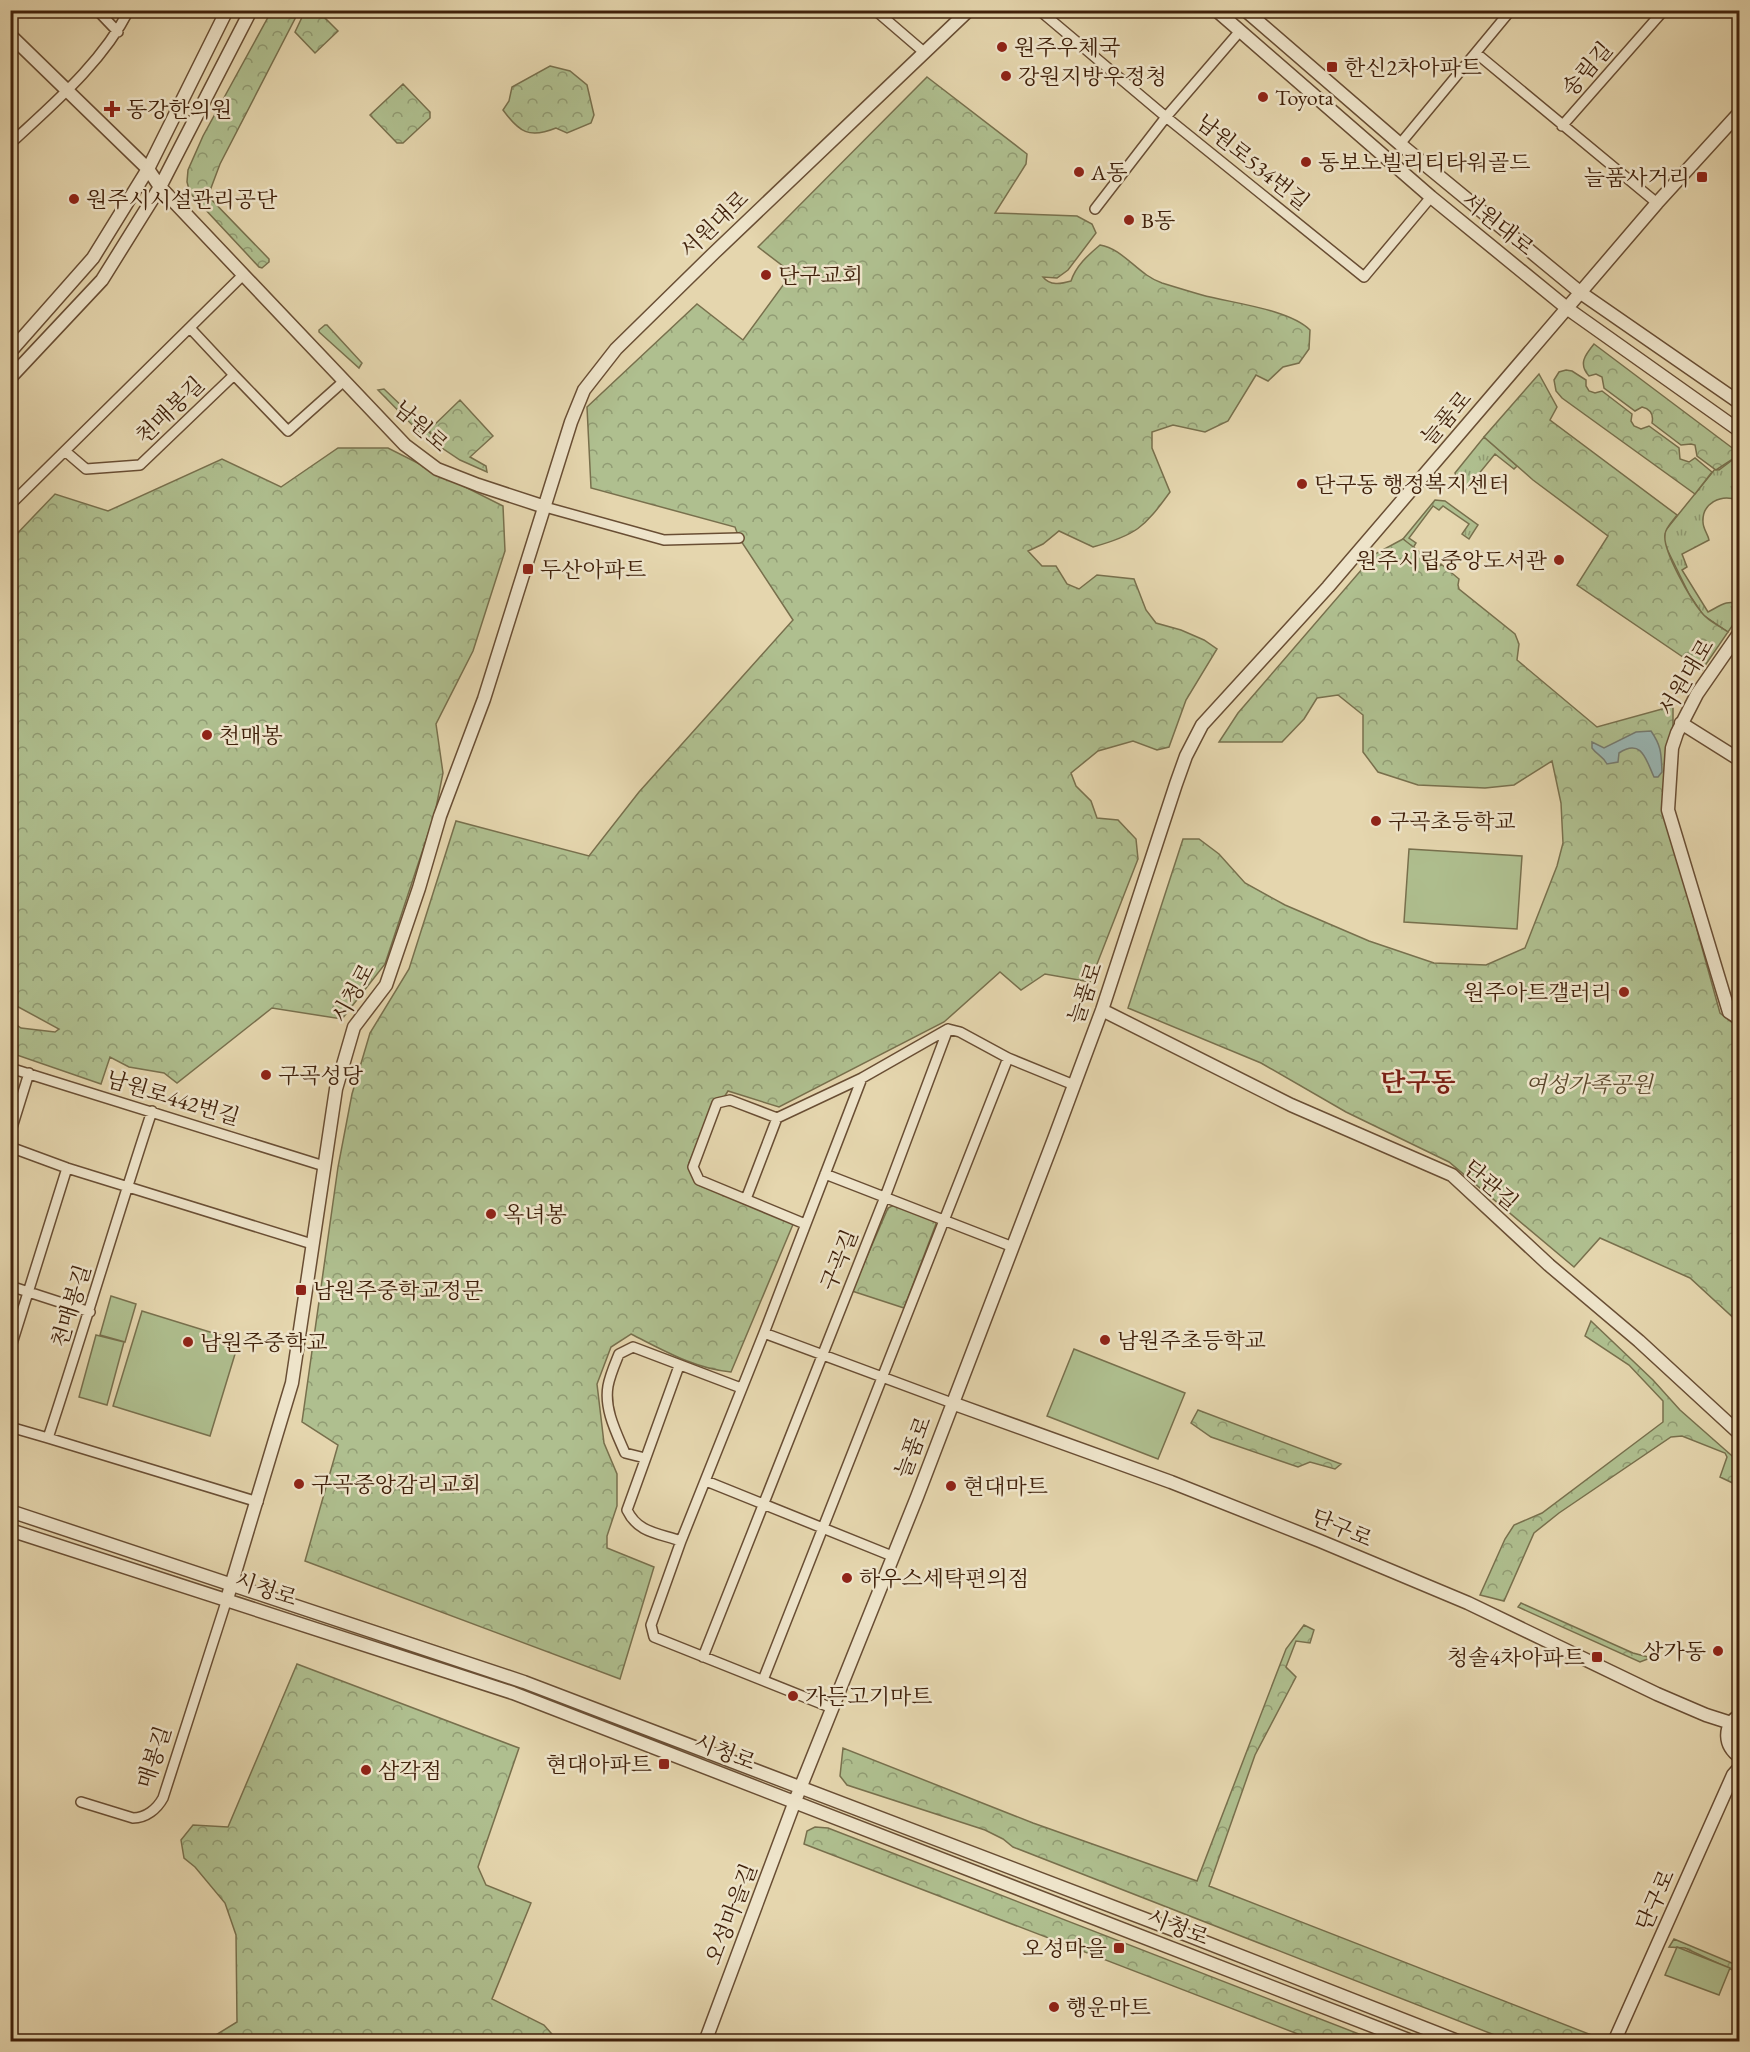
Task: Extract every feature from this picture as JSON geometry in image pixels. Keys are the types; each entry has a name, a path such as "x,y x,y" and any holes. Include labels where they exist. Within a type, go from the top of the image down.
{"street":[{"path":"97,10 118,32"},
{"path":"10,144 67,91 118,32 129,10"},
{"path":"10,352 93,258 148,169 227,10"},
{"path":"10,378 102,280 160,187 251,10"},
{"path":"875,10 925,53"},
{"name":"서원대로","path":"545,507 571,422 584,390 616,348 969,10"},
{"name":"남원로534번길","path":"1039,10 1166,117 1364,277 1431,197"},
{"name":"서원대로","path":"1216,10 1431,197 1568,309 1740,431"},
{"path":"1400,144 1512,10"},
{"name":"송림길","path":"1562,126 1664,10"},
{"path":"1095,209 1166,117 1240,31 1251,12"},
{"name":"서원대로","path":"1251,12 1400,144 1581,293 1740,403"},
{"name":"남원로","path":"10,35 148,169 160,187 405,445 437,469 545,507 663,540 739,538"},
{"name":"송림길","path":"1476,53 1657,203"},
{"path":"1581,293 1657,203 1740,112"},
{"name":"천매봉길","path":"10,505 243,275"},
{"name":"늘품로","path":"800,1789 1013,1247 1102,1010 1186,756 1202,725 1328,587 1581,293"},
{"name":"천매봉길","path":"190,328 288,431 344,381"},
{"name":"천매봉길","path":"64,451 86,469 140,465 234,375"},
{"name":"시청로","path":"232,1583 292,1383 336,1089 354,1028 386,985 419,888 440,816 484,699 545,507"},
{"name":"서원대로","path":"1740,632 1697,694 1681,723 1672,748 1668,810 1729,1012 1740,1019"},
{"path":"1681,723 1740,760"},
{"name":"단관길","path":"1102,1010 1291,1105 1452,1175 1740,1434"},
{"path":"746,1199 777,1118 862,1078 948,1029 960,1032 1008,1058 1074,1085"},
{"name":"구곡길","path":"704,1657 885,1197 948,1029"},
{"path":"763,1680 1008,1058"},
{"name":"남원로442번길","path":"10,1068 324,1166"},
{"path":"10,1134 29,1073"},
{"name":"구곡길","path":"832,1708 654,1637 651,1625 681,1541 862,1078"},
{"name":"구곡길","path":"777,1118 730,1100 717,1103 693,1167 699,1180 805,1224"},
{"name":"천매봉길","path":"48,1438 90,1312 152,1111"},
{"path":"10,1147 312,1244"},
{"name":"천매봉길","path":"10,1350 67,1167"},
{"path":"825,1174 1013,1247"},
{"path":"10,1286 90,1312"},
{"path":"764,1333 952,1403"},
{"path":"645,1458 625,1453 607,1401 608,1384 619,1354 633,1347 741,1388"},
{"path":"680,1366 627,1510 639,1527 681,1541"},
{"name":"단구로","path":"952,1403 1171,1482 1320,1541 1468,1603 1657,1694 1706,1715 1735,1719"},
{"path":"10,1427 258,1502"},
{"path":"705,1481 892,1556"},
{"name":"시청로","path":"10,1510 524,1682 1187,1935 1460,2042"},
{"name":"시청로","path":"10,1530 513,1693 1414,2042"},
{"path":"227,1599 232,1583"},
{"name":"매봉길","path":"81,1802 133,1818 146,1815 158,1806 163,1798 227,1599"},
{"path":"1706,1715 1727,1738 1736,1755 1736,1771"},
{"path":"1727,1738 1735,1719"},
{"name":"단구로","path":"1614,2042 1736,1771"},
{"name":"오성마을길","path":"705,2042 800,1789"}],"green space":[{"path":"272,10 299,11 220,164 208,196 269,259 269,262 262,268 190,193 187,182 188,170 203,136"},
{"path":"305,11 318,11 338,31 315,53 295,32"},
{"path":"550,66 570,71 587,85 594,115 591,123 567,133 556,128 532,133 514,124 503,110 509,101 512,87"},
{"path":"927,77 1027,154 1026,164 995,213 1077,216 1092,224 1096,233 1068,270 1057,278 1043,277 1046,280 1056,283 1071,281 1082,262 1091,253 1100,245 1109,247 1162,283 1274,312 1301,323 1310,330 1309,349 1299,363 1283,367 1268,381 1256,375 1228,421 1205,432 1173,425 1152,432 1152,448 1170,492 1146,522 1138,528 1120,538 1093,547 1059,531 1043,544 1028,551 1042,566 1056,566 1067,584 1079,589 1097,575 1134,579 1146,610 1156,623 1181,630 1204,640 1217,649 1186,700 1169,747 1157,750 1133,741 1098,751 1071,773 1076,786 1091,801 1097,818 1118,820 1136,839 1138,859 1090,982 1045,974 1021,990 1000,972 944,1022 779,1107 728,1091 704,1129 689,1163 698,1185 794,1222 731,1372 692,1363 631,1334 611,1347 597,1384 604,1443 617,1474 617,1506 607,1536 607,1548 654,1567 620,1679 305,1561 338,1445 302,1422 338,1167 352,1094 370,1033 409,969 456,821 589,856 639,792 793,620 739,538 735,527 591,488 587,407 697,304 743,340 792,273 758,247"},
{"path":"403,84 430,112 430,118 403,143 397,143 370,115"},
{"path":"325,325 362,363 359,368 319,332"},
{"path":"1594,344 1739,455 1716,470 1697,456 1695,445 1681,445 1652,423 1651,412 1647,409 1642,407 1635,411 1604,388 1602,377 1596,374 1589,376 1583,364"},
{"path":"1566,370 1586,380 1589,391 1595,393 1602,391 1632,414 1631,421 1634,426 1641,429 1649,426 1679,448 1680,459 1689,462 1695,458 1712,472 1695,494 1562,398 1556,391 1554,380 1559,372"},
{"path":"1539,374 1557,407 1550,420 1677,515 1665,534 1672,563 1702,613 1728,632 1702,670 1577,585 1608,536 1533,480 1484,437"},
{"path":"384,389 433,436 429,430 460,400 493,436 470,457 486,466 487,472 460,460 421,434 378,390"},
{"path":"1484,437 1517,466 1514,469 1495,454 1464,492 1459,487 1455,473"},
{"path":"338,448 388,448 503,506 505,551 473,651 436,724 443,773 435,813 385,964 342,1019 272,1008 177,1083 164,1073 129,1067 110,1057 101,1084 11,1053 11,1021 21,1028 55,1032 59,1029 11,1003 11,540 55,494 108,511 222,459 281,487"},
{"path":"1739,455 1739,497 1737,500 1719,499 1709,505 1703,522 1709,540 1682,554 1687,567 1682,570 1708,612 1731,602 1739,605 1739,616 1728,632 1703,615 1689,594 1664,543 1665,531 1715,469 1719,470"},
{"path":"1435,500 1445,501 1478,525 1469,539 1462,534 1469,524 1443,506 1439,510 1433,506 1409,538 1416,543 1413,548 1403,539"},
{"name":"여성가족공원","path":"1403,539 1439,567 1441,564 1459,579 1459,589 1515,634 1519,644 1517,660 1597,727 1673,706 1673,730 1664,810 1720,1013 1739,1028 1739,1323 1690,1278 1600,1238 1574,1267 1449,1162 1346,1112 1261,1063 1128,1008 1183,839 1199,839 1219,854 1245,883 1285,905 1369,941 1434,963 1486,965 1525,948 1557,866 1563,843 1561,803 1552,761 1514,785 1485,788 1418,785 1378,772 1363,752 1363,715 1338,695 1317,698 1304,719 1282,742 1219,742 1238,713 1375,554"},
{"path":"1409,849 1522,856 1517,929 1404,922"},
{"path":"894,1205 936,1221 904,1308 852,1291 888,1208"},
{"path":"111,1296 136,1304 125,1342 100,1335"},
{"path":"142,1311 239,1341 210,1436 113,1406"},
{"path":"1591,1321 1653,1380 1680,1410 1739,1462 1739,1486 1720,1477 1727,1457 1725,1453 1682,1436 1671,1437 1559,1513 1534,1533 1504,1601 1480,1595 1505,1539 1514,1525 1542,1513 1663,1422 1663,1401 1629,1365 1585,1336"},
{"path":"96,1335 124,1342 107,1405 79,1397"},
{"path":"1074,1349 1185,1393 1158,1459 1047,1416"},
{"path":"1198,1410 1341,1464 1335,1469 1310,1462 1298,1467 1211,1437 1191,1423"},
{"path":"1521,1603 1633,1653 1648,1657 1658,1655 1640,1662 1518,1607"},
{"path":"1304,1625 1314,1630 1310,1643 1296,1641 1286,1667 1296,1677 1255,1755 1209,1886 1594,2036 1593,2041 1510,2041 1013,1847 985,1830 847,1785 840,1776 843,1748 1033,1823 1197,1881 1286,1649"},
{"path":"297,1664 519,1748 478,1867 486,1885 531,1903 492,1999 544,2025 558,2041 206,2041 237,2022 236,1935 225,1903 195,1867 184,1858 181,1840 193,1825 228,1827"},
{"path":"815,1827 828,1828 1377,2041 1316,2041 804,1844 807,1831"},
{"path":"1674,1939 1739,1966 1739,1973 1685,1948 1669,1947"},
{"path":"1677,1947 1730,1968 1719,1995 1665,1975"}],"water":[{"path":"1651,731 1661,755 1662,772 1658,777 1654,777 1645,758 1638,750 1627,749 1619,753 1618,762 1607,764 1592,748 1592,742 1604,748 1636,732"}],"place":[{"name":"원주우체국","path":"1002,47"},
{"name":"한신2차아파트","path":"1332,67"},
{"name":"강원지방우정청","path":"1006,76"},
{"name":"Toyota","path":"1263,97"},
{"name":"동강한의원","path":"112,109"},
{"name":"동보노빌리티타워골드","path":"1306,162"},
{"name":"A동","path":"1079,172"},
{"name":"늘품사거리","path":"1702,177"},
{"name":"원주시시설관리공단","path":"74,199"},
{"name":"B동","path":"1129,220"},
{"name":"단구교회","path":"766,275"},
{"name":"단구동 행정복지센터","path":"1302,484"},
{"name":"원주시립중앙도서관","path":"1559,560"},
{"name":"두산아파트","path":"528,569"},
{"name":"천매봉","path":"207,735"},
{"name":"구곡초등학교","path":"1376,821"},
{"name":"원주아트갤러리","path":"1624,992"},
{"name":"구곡성당","path":"266,1075"},
{"name":"옥녀봉","path":"491,1214"},
{"name":"남원주중학교정문","path":"301,1290"},
{"name":"남원주초등학교","path":"1105,1340"},
{"name":"남원주중학교","path":"188,1342"},
{"name":"구곡중앙감리교회","path":"299,1484"},
{"name":"현대마트","path":"951,1486"},
{"name":"하우스세탁편의점","path":"847,1578"},
{"name":"상가동","path":"1718,1651"},
{"name":"청솔4차아파트","path":"1597,1657"},
{"name":"가든고기마트","path":"793,1696"},
{"name":"현대아파트","path":"664,1764"},
{"name":"삼각점","path":"366,1770"},
{"name":"오성마을","path":"1119,1948"},
{"name":"행운마트","path":"1054,2007"}],"district":[{"name":"단구동","path":"1418,1082"}]}
